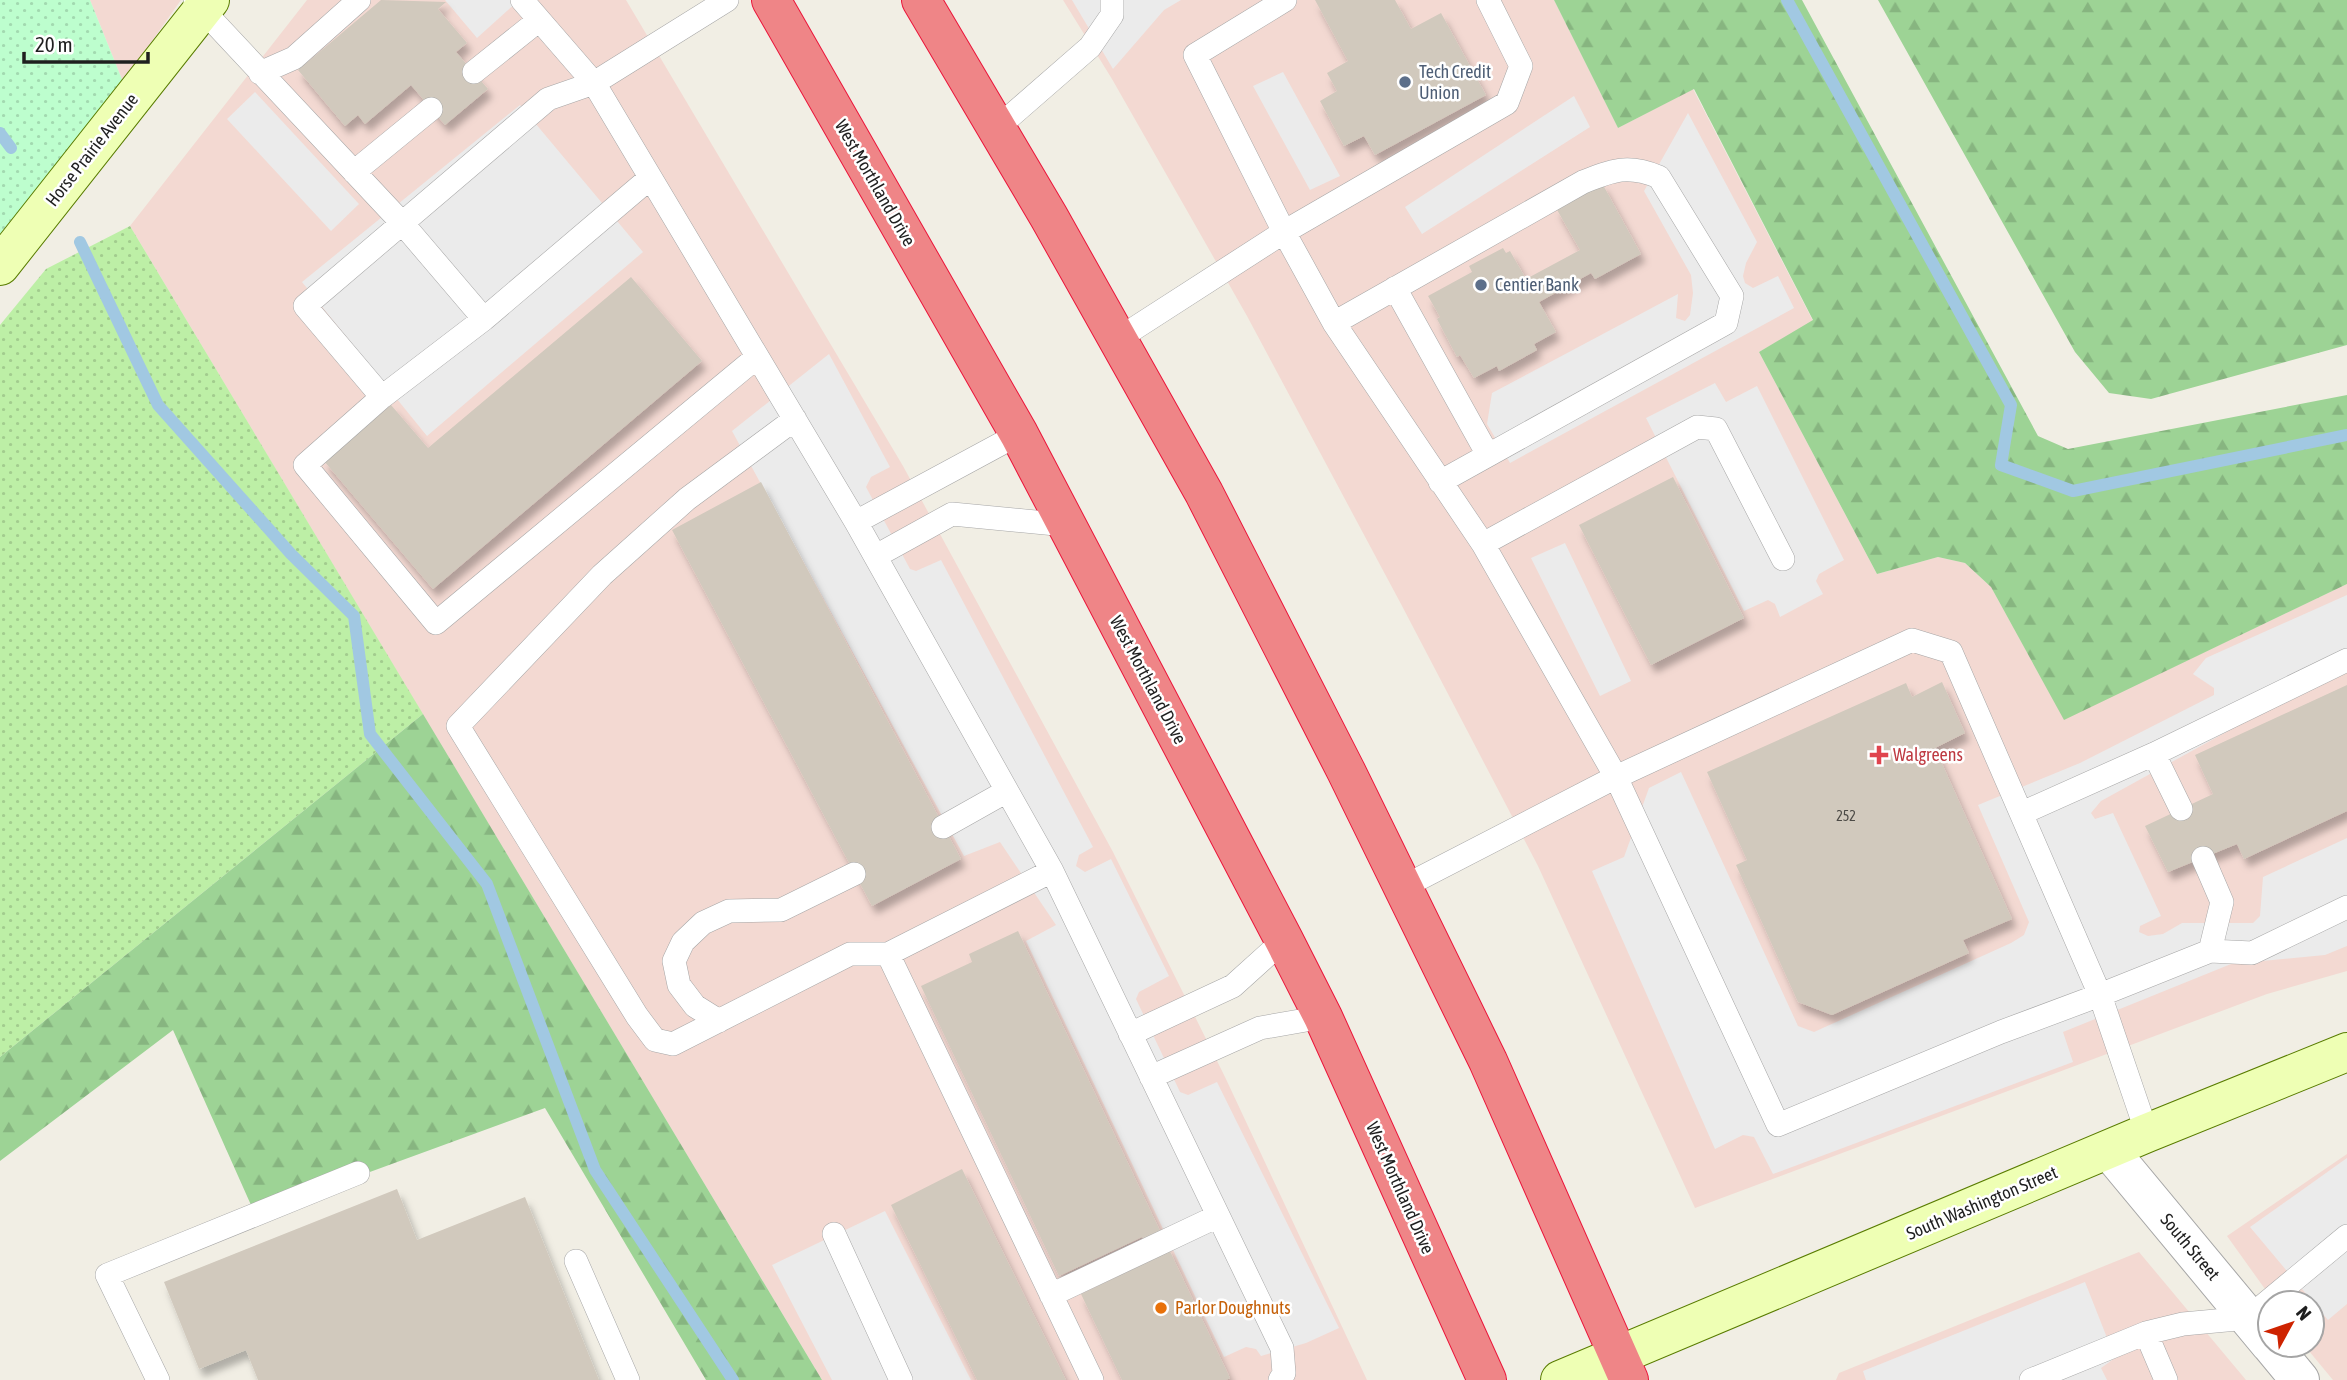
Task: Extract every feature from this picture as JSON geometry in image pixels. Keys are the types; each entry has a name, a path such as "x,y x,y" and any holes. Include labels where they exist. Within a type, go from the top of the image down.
{"highway":[{"name":"West Morthland Drive","path":"771,0 1019,434 1284,940 1323,1017 1487,1380"},
{"path":"921,0 997,128 1204,493 1488,1060 1623,1367"}],"main road":[{"name":"Horse Prairie Avenue","path":"0,266 202,3"},
{"name":"South Washington Street","path":"1560,1380 1623,1367 2147,1133 2347,1052"}],"street":[{"name":"South Street","path":"2109,1150 2256,1327"},
{"name":"South Street","path":"2283,1359 2300,1380"}],"lane":[{"path":"260,73 294,58 359,0"},
{"path":"522,0 593,83 876,556 1052,871 1282,1348 1284,1373 1280,1380"},
{"path":"382,397 305,306 548,99 593,83 727,0"},
{"path":"997,128 1090,47 1112,15 1112,0"},
{"path":"1285,0 1195,55 1284,232 1334,323 1483,544 1616,777 1778,1125 2001,1031 2210,951 2252,953 2347,907"},
{"path":"1118,339 1284,232 1507,103 1521,66 1488,0"},
{"path":"202,3 260,73 403,223 484,319"},
{"path":"474,72 539,20"},
{"path":"354,172 431,108"},
{"path":"1334,323 1564,192 1616,169 1642,170 1659,177 1732,296 1726,323 1440,482"},
{"path":"650,178 484,319 382,397 305,465 436,623 757,357"},
{"path":"1395,288 1488,455"},
{"path":"795,419 687,499 602,575 458,726 637,1016 655,1040 673,1044 850,954 888,954 1052,871"},
{"path":"1483,544 1697,427 1716,429 1783,559"},
{"path":"856,522 1019,434"},
{"path":"876,556 952,514 1066,525"},
{"path":"1403,887 1616,777 1912,640 1951,652 2100,995 2147,1133"},
{"path":"2022,813 2154,754 2347,660"},
{"path":"2154,754 2181,809"},
{"path":"943,827 1007,791"},
{"path":"2203,858 2222,902 2210,951"},
{"path":"719,1021 695,1006 679,985 674,961 683,942 703,923 729,911 781,910 854,874"},
{"path":"1130,1034 1233,986 1284,940"},
{"path":"888,954 1091,1380"},
{"path":"1151,1077 1260,1028 1323,1017"},
{"path":"158,1380 107,1275 358,1173"},
{"path":"1051,1295 1218,1216"},
{"path":"834,1234 901,1380"},
{"path":"2302,1289 2347,1236"},
{"path":"576,1261 628,1380"},
{"path":"2031,1380 2146,1334 2183,1324 2256,1334"},
{"path":"2146,1334 2166,1380"}],"shaded area":[{"path":"90,0 181,0 123,82"},
{"path":"307,0 626,0 903,466 1113,852 1225,1077 1367,1380 822,1380 130,226"},
{"path":"445,0 519,0 477,38"},
{"path":"1063,0 1554,0 1618,128 1693,89 1813,321 1759,352 1877,574 1938,557 1965,563 1991,587 2064,719 2347,584 2347,971 2267,994 1695,1208 1538,866 1401,604 1247,316 1112,79"},
{"path":"1072,0 1181,0 1164,10 1113,69"},
{"path":"1283,72 1340,176 1310,190 1253,86"},
{"path":"255,92 359,204 331,231 227,119"},
{"path":"1574,96 1590,127 1422,234 1405,207"},
{"path":"520,105 643,252 427,436 302,282"},
{"path":"1688,113 1757,242 1746,263 1743,276 1745,283 1753,288 1778,276 1794,308 1510,463 1487,424 1492,393 1678,294 1676,318 1685,321 1690,315 1693,293 1691,275 1644,191"},
{"path":"829,354 890,467 871,477 866,487 910,569 916,571 941,560 1093,847 1079,855 1076,866 1085,872 1111,859 1169,976 1139,992 1136,999 1180,1092 1188,1095 1217,1082 1339,1328 1306,1343 1261,1356 1256,1349 1246,1347 1224,1357 1026,941 1056,925 1000,842 964,856 732,431"},
{"path":"1715,383 1726,402 1757,386 1844,560 1819,574 1816,581 1823,594 1780,617 1775,604 1768,600 1744,611 1646,418"},
{"path":"1565,543 1631,681 1600,696 1531,558"},
{"path":"2347,595 2347,669 2306,688 2101,801 2091,813 2095,819 2113,813 2161,916 2140,926 2139,932 2148,936 2163,934 2182,923 2253,923 2260,916 2263,877 2347,838 2347,946 2325,955 2231,964 2063,1032 2073,1062 1773,1174 1754,1137 1743,1135 1715,1149 1592,871 1624,857 1649,788 1681,772 1798,1026 1814,1032 2024,935 2029,922 1978,805 2080,763 2214,695 2214,688 2193,674 2206,658"},
{"path":"2347,1154 2347,1380 2333,1380 2316,1359 2326,1359 2326,1289 2265,1289 2227,1236"},
{"path":"2347,1158 2347,1304 2328,1320 2326,1289 2302,1289 2250,1227"},
{"path":"885,1211 971,1380 832,1380 772,1265"},
{"path":"2139,1252 2246,1380 1836,1380 1839,1373"},
{"path":"2085,1282 2115,1358 2101,1368 2107,1380 1866,1380 1863,1371"}],"green space":[{"path":"0,0 90,0 123,82 0,234"},
{"path":"1554,0 1802,0 2038,436 2068,449 2347,395 2347,584 2064,720 1991,587 1965,563 1938,557 1877,574 1759,352 1813,320 1694,89 1618,128"},
{"path":"1878,0 2347,0 2347,345 2151,399 2109,393 2075,352"},
{"path":"130,226 423,714 0,1057 0,325 46,269"},
{"path":"423,714 822,1380 706,1380 545,1108 255,1214 173,1030 0,1161 0,1057"}],"building":[{"path":"381,0 446,2 438,9 467,43 456,52 488,89 445,125 411,85 365,124 358,115 345,126 298,70"},
{"name":"Tech Credit Union","path":"1315,0 1395,0 1411,29 1441,13 1486,95 1375,155 1364,136 1344,146 1320,101 1337,91 1327,73 1348,61"},
{"path":"1602,183 1641,254 1595,279 1591,273 1539,302 1556,332 1534,344 1537,350 1499,371 1497,366 1474,378 1460,355 1457,357 1428,296 1472,272 1469,266 1503,248 1506,253 1510,251 1526,279 1580,250 1556,208"},
{"path":"631,277 702,361 433,589 324,461 391,405 428,448"},
{"path":"1673,477 1744,618 1651,665 1579,525"},
{"path":"761,482 961,859 872,906 672,530"},
{"name":"Walgreens","path":"1942,682 1965,733 1935,748 2012,919 1963,940 1969,953 1832,1015 1798,1002 1736,865 1747,860 1707,772 1906,683 1912,697"},
{"path":"2347,685 2347,811 2244,859 2237,844 2168,872 2145,826 2213,794 2195,755"},
{"path":"1018,931 1162,1235 1145,1242 1142,1237 1059,1276 921,986 972,962 969,954"},
{"path":"962,1169 1066,1380 977,1380 891,1205"},
{"path":"397,1189 417,1240 525,1197 599,1380 258,1380 246,1350 199,1369 164,1282"},
{"path":"1167,1245 1230,1378 1226,1380 1122,1380 1081,1294 1152,1260 1149,1254"}],"waterway":[{"path":"1787,0 2011,405 2001,465 2073,491 2347,435"},
{"path":"0,133 11,148"},
{"path":"80,242 158,405 291,554 354,616 370,734 487,884 595,1170 733,1380"}],"place":[{"name":"Tech Credit Union","path":"1405,82"},
{"name":"Centier Bank","path":"1481,285"},
{"name":"Walgreens","path":"1879,755"},
{"name":"Parlor Doughnuts","path":"1161,1308"}]}
